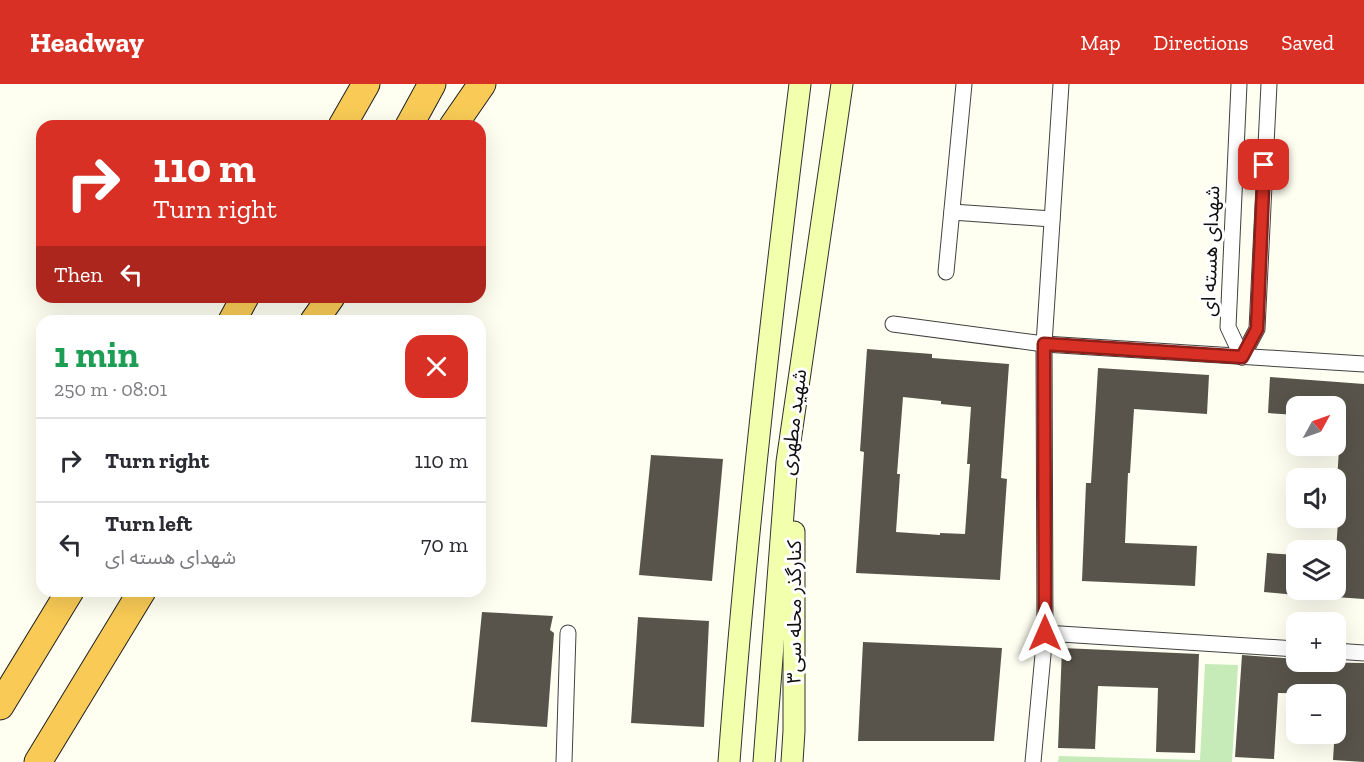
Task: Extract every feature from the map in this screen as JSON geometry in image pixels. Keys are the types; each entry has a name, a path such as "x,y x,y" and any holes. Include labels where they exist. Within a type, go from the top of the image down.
{"highway":[{"path":"345,120 366,84"},
{"path":"413,120 432,84"},
{"path":"457,120 482,84"},
{"path":"0,706 65,597"},
{"path":"38,762 138,597"}],"main road":[{"name":"شهید مطهری","path":"729,762 740,618 772,309 800,84"},
{"name":"شهید مطهری","path":"764,762 787,462 842,84"},
{"name":"کنارگذر محله سی۳","path":"787,462 794,499 792,762"}],"street":[{"path":"946,272 964,84"},
{"path":"1033,762 1045,633 1044,344 1061,84"},
{"name":"شهدای هسته ای","path":"1239,84 1228,327 1242,357"},
{"path":"1242,357 1257,329 1269,84"},
{"path":"952,212 1052,219"},
{"path":"893,324 1044,344 1364,364"},
{"path":"564,762 568,633"},
{"path":"1045,633 1286,648"},
{"path":"1346,652 1364,653"}],"green space":[{"path":"1205,664 1238,665 1232,762 1058,762 1059,756 1200,760"}],"building":[{"path":"867,349 932,354 932,358 1009,364 1001,478 1007,479 1000,580 856,573 864,452 860,451","holes":["903,397 941,401 941,404 971,407 965,534 896,532 900,474 897,474"]},
{"path":"1098,368 1209,375 1207,414 1134,409 1130,473 1128,473 1125,543 1197,546 1195,586 1082,581 1086,483 1091,483"},
{"path":"1270,377 1364,384 1364,599 1346,598 1346,540 1337,540 1338,528 1346,528 1346,468 1338,468 1339,456 1346,456 1346,396 1286,396 1286,414 1268,413"},
{"path":"651,455 723,459 712,581 639,575"},
{"path":"1267,553 1286,554 1286,594 1264,592"},
{"path":"482,612 553,616 550,630 554,633 547,727 471,722"},
{"path":"638,617 709,621 704,727 631,723"},
{"path":"863,642 1002,648 994,741 858,741"},
{"path":"1062,648 1199,654 1195,753 1156,752 1158,688 1098,686 1095,749 1058,748"},
{"path":"1242,655 1286,658 1286,672 1346,672 1346,663 1364,663 1364,762 1333,760 1334,744 1346,744 1346,684 1286,684 1286,693 1278,693 1274,759 1235,757"}],"route":[{"path":"1045,633 1044,344 1242,357 1257,329 1264,165"}]}
